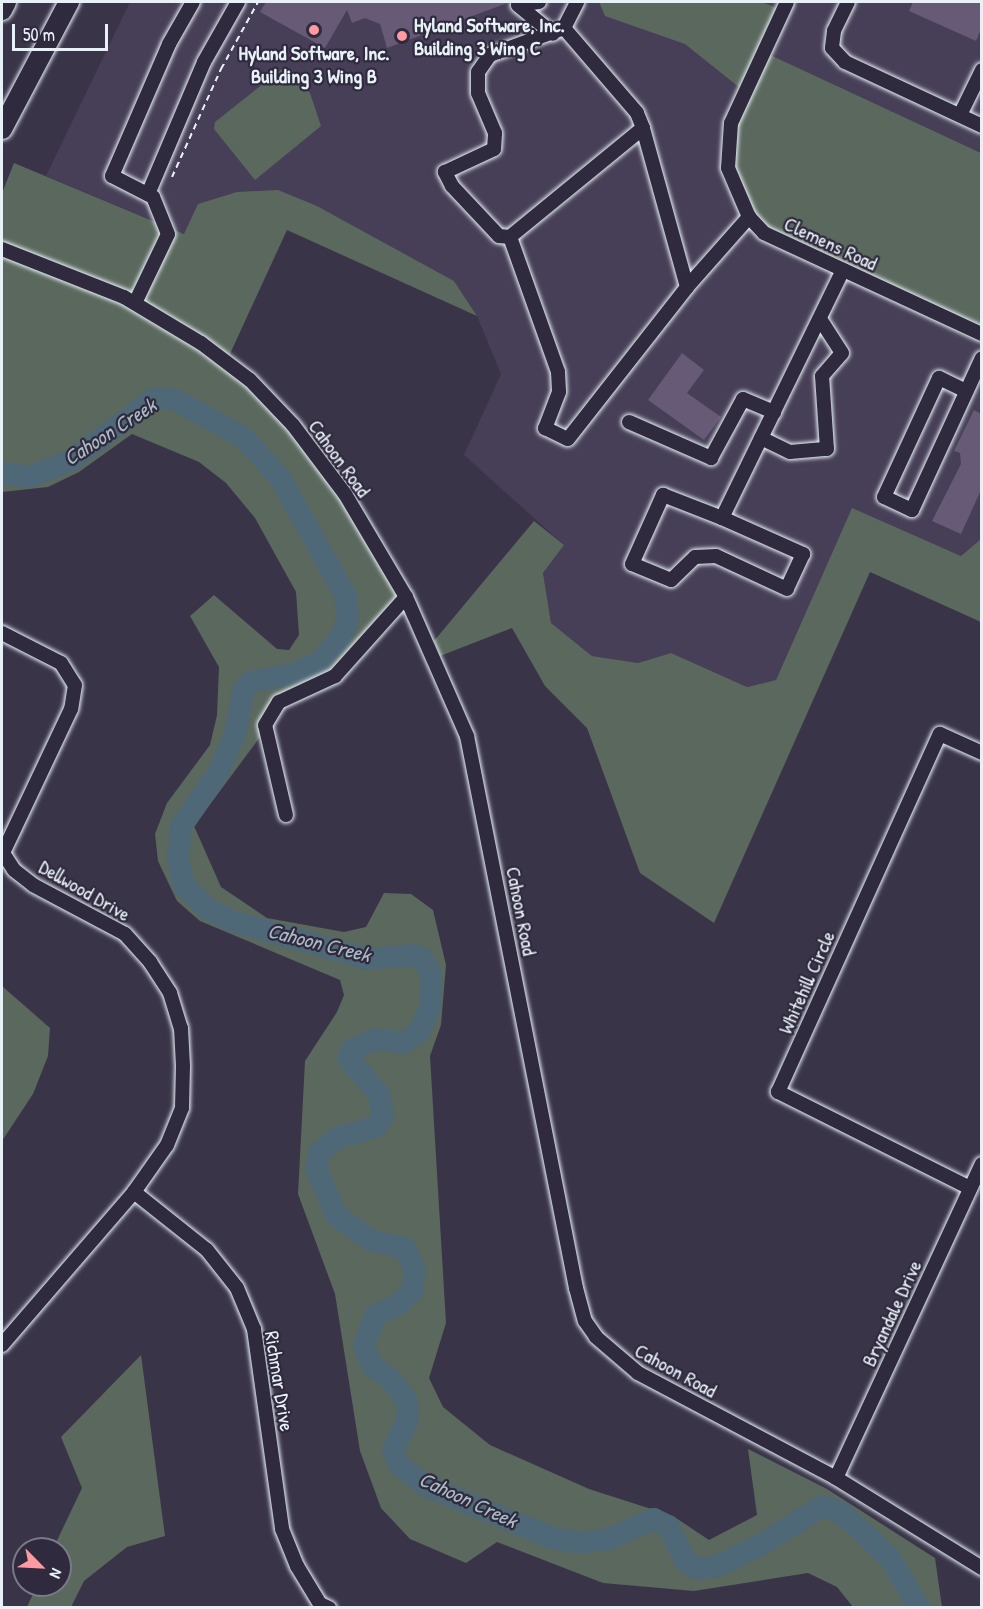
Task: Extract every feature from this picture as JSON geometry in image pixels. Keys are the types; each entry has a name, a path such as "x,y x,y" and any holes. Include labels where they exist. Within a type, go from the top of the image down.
{"highway":[{"path":"2,10 6,2"},
{"path":"2,129 69,2"}],"street":[{"path":"135,303 168,234 162,210 147,194 112,176 169,44 193,2"},
{"path":"147,194 204,62 238,2"},
{"path":"539,2 518,5 558,31 637,113 687,287"},
{"path":"510,237 492,231 445,172 494,149 495,133 476,83 483,64 498,51 558,31 577,2"},
{"name":"Clemens Road","path":"787,2 731,123 728,168 749,217 764,233 981,334"},
{"path":"848,2 834,31 832,48 845,62 981,126"},
{"path":"960,115 981,70"},
{"path":"510,237 643,128"},
{"path":"510,237 558,372 559,392 545,428 562,439 574,435 687,287 749,217"},
{"name":"Cahoon Road","path":"2,249 77,276 135,303 242,374 293,425 345,494 406,597 467,736 585,1321 615,1358 638,1373 836,1479 981,1568"},
{"path":"722,518 843,270"},
{"path":"761,438 790,452 826,449 822,376 842,353 820,319"},
{"path":"966,391 939,378 884,497 912,510 981,358"},
{"path":"629,422 711,458 743,399 774,412"},
{"path":"663,495 722,518 803,554 787,589 716,556 695,557 671,580 632,564 663,495"},
{"path":"286,815 265,725 279,702 335,676 406,597"},
{"name":"Dellwood Drive","path":"2,633 61,663 75,685 71,709 3,852 14,870 33,885 125,934 170,993 181,1028 182,1108 166,1145 134,1192 2,1345"},
{"name":"Whitehill Circle","path":"970,1188 778,1092 940,734 981,753"},
{"name":"Bryandale Drive","path":"836,1479 981,1164"},
{"name":"Richmar Drive","path":"134,1192 207,1250 237,1288 254,1329 282,1529 297,1566 322,1606"}],"path":[{"path":"172,177 221,69 258,2"}],"shaded area":[{"path":"130,2 981,2 981,153 758,50 721,130 722,178 742,218 981,339 981,539 961,556 852,509 776,680 747,687 671,653 638,663 592,656 551,623 543,573 564,545 464,455 501,374 477,316 454,281 317,206 185,234 46,176"}],"green space":[{"path":"599,2 762,2 777,8 740,88 685,44 605,16"},
{"path":"768,54 981,153 981,327 769,228 749,208 734,167 737,123"},
{"path":"283,68 291,69 310,93 321,126 255,180 214,129 215,122"},
{"path":"14,163 184,234 198,204 237,192 278,190 317,206 454,281 477,316 287,230 229,356 264,387 412,599 343,677 283,706 194,826 221,887 267,918 344,932 366,927 384,893 411,894 433,910 446,965 441,1025 430,1056 446,1323 429,1378 443,1407 490,1445 589,1489 673,1516 709,1540 757,1515 748,1449 827,1489 935,1558 942,1607 853,1607 837,1587 808,1573 694,1591 603,1583 497,1542 466,1563 410,1539 381,1508 360,1451 335,1294 298,1194 305,1061 337,1012 344,995 340,980 200,921 177,901 158,861 155,834 167,803 210,745 217,715 219,667 190,616 214,595 277,649 289,650 299,635 296,592 255,518 226,483 199,462 132,434 79,472 48,487 2,492 2,193"},
{"path":"852,508 961,556 981,539 981,622 870,572 714,923 640,873 587,728 545,686 512,628 440,656 434,641 534,521 564,545 543,573 551,623 592,656 638,663 671,653 747,687 776,680"},
{"path":"2,986 50,1028 48,1056 33,1094 2,1141"},
{"path":"141,1355 165,1536 127,1547 84,1581 71,1607 27,1607 32,1597 72,1597 72,1537 59,1537 82,1488 61,1437"}],"building":[{"path":"266,2 510,2 387,48 380,24 365,18 352,23 347,10 325,48 260,12"},
{"path":"913,2 981,2 981,29 976,41 909,11"},
{"path":"682,353 704,370 687,393 721,417 704,440 648,400"},
{"path":"974,410 981,414 981,490 961,534 932,521 961,464 960,453 954,451"}],"waterway":[{"name":"Cahoon Creek","path":"2,473 29,477 72,460 155,398 176,400 244,438 280,478 346,596 348,617 342,636 319,662 297,673 251,682 243,691 236,732 218,773 181,827 178,859 184,885 206,908 231,921 368,959 413,955 423,959 431,975 431,1004 420,1031 404,1043 376,1039 351,1050 349,1059 379,1094 383,1117 376,1127 339,1137 319,1153 316,1168 337,1216 372,1241 405,1248 414,1268 413,1290 400,1303 375,1315 364,1347 373,1367 392,1380 407,1402 408,1419 393,1450 399,1465 426,1486 553,1538 581,1543 611,1538 654,1519 668,1526 686,1562 698,1569 717,1566 764,1543 822,1506 842,1513 891,1559 919,1608"}],"place":[{"name":"Hyland Software, Inc. Building 3 Wing B","path":"314,30"},
{"name":"Hyland Software, Inc. Building 3 Wing C","path":"402,36"}]}
